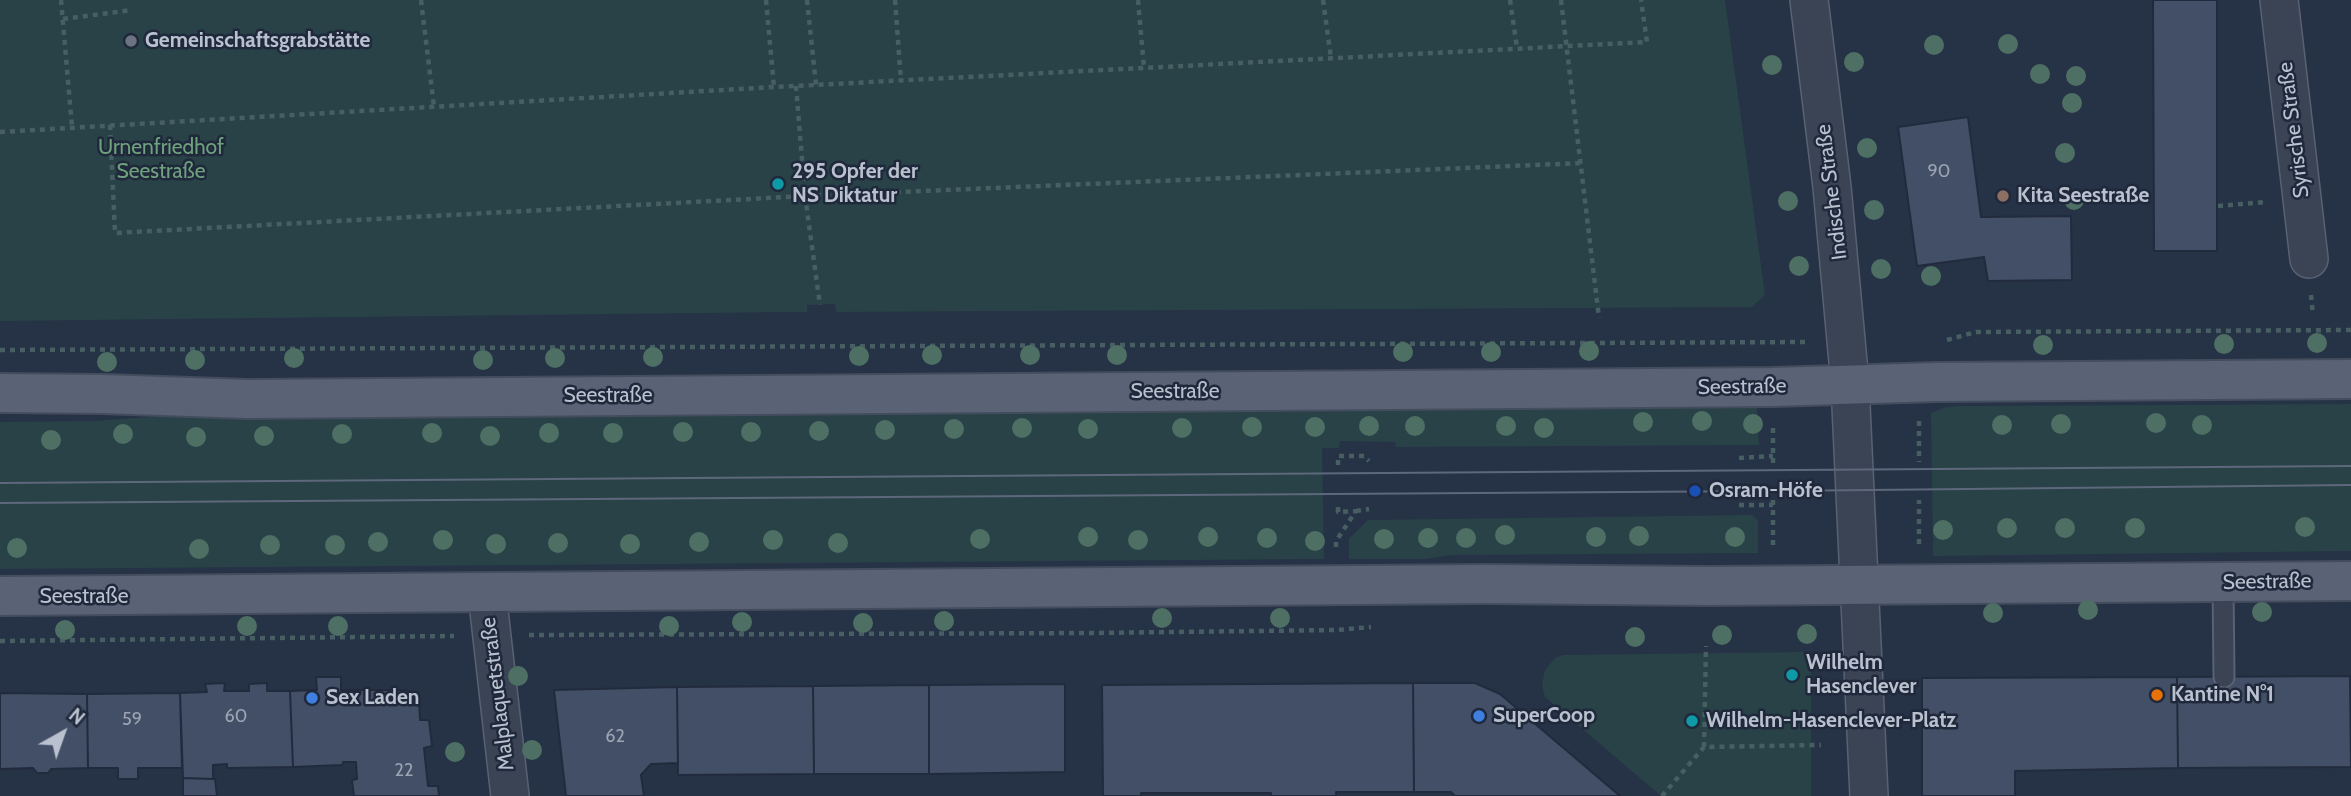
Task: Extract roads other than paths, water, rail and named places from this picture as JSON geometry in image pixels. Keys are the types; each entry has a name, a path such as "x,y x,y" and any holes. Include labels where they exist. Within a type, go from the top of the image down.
{"main road":[{"name":"Seestraße","path":"0,393 248,399 2351,379"},
{"name":"Seestraße","path":"0,597 1472,584 1860,585 2351,581"}],"street":[{"name":"Indische Straße","path":"1809,0 1832,187 1850,384 1869,796"},
{"name":"Syrische Straße","path":"2279,0 2309,259"},
{"name":"Malplaquetstraße","path":"486,593 510,796"}],"lane":[{"path":"2222,583 2224,677"}],"tram line":[{"path":"0,483 2351,466"},
{"path":"0,503 2351,485"}],"place":[{"name":"Gemeinschaftsgrabstätte","path":"131,41"},
{"name":"295 Opfer der NS Diktatur","path":"778,184"},
{"name":"Kita Seestraße","path":"2003,196"},
{"name":"Osram-Höfe","path":"1695,491"},
{"name":"Wilhelm Hasenclever","path":"1792,675"},
{"name":"Kantine N°1","path":"2157,695"},
{"name":"Sex Laden","path":"312,698"},
{"name":"SuperCoop","path":"1479,716"},
{"name":"Wilhelm-Hasenclever-Platz","path":"1692,721"}],"park label":[{"name":"Urnenfriedhof Seestraße","path":"161,160"}]}
